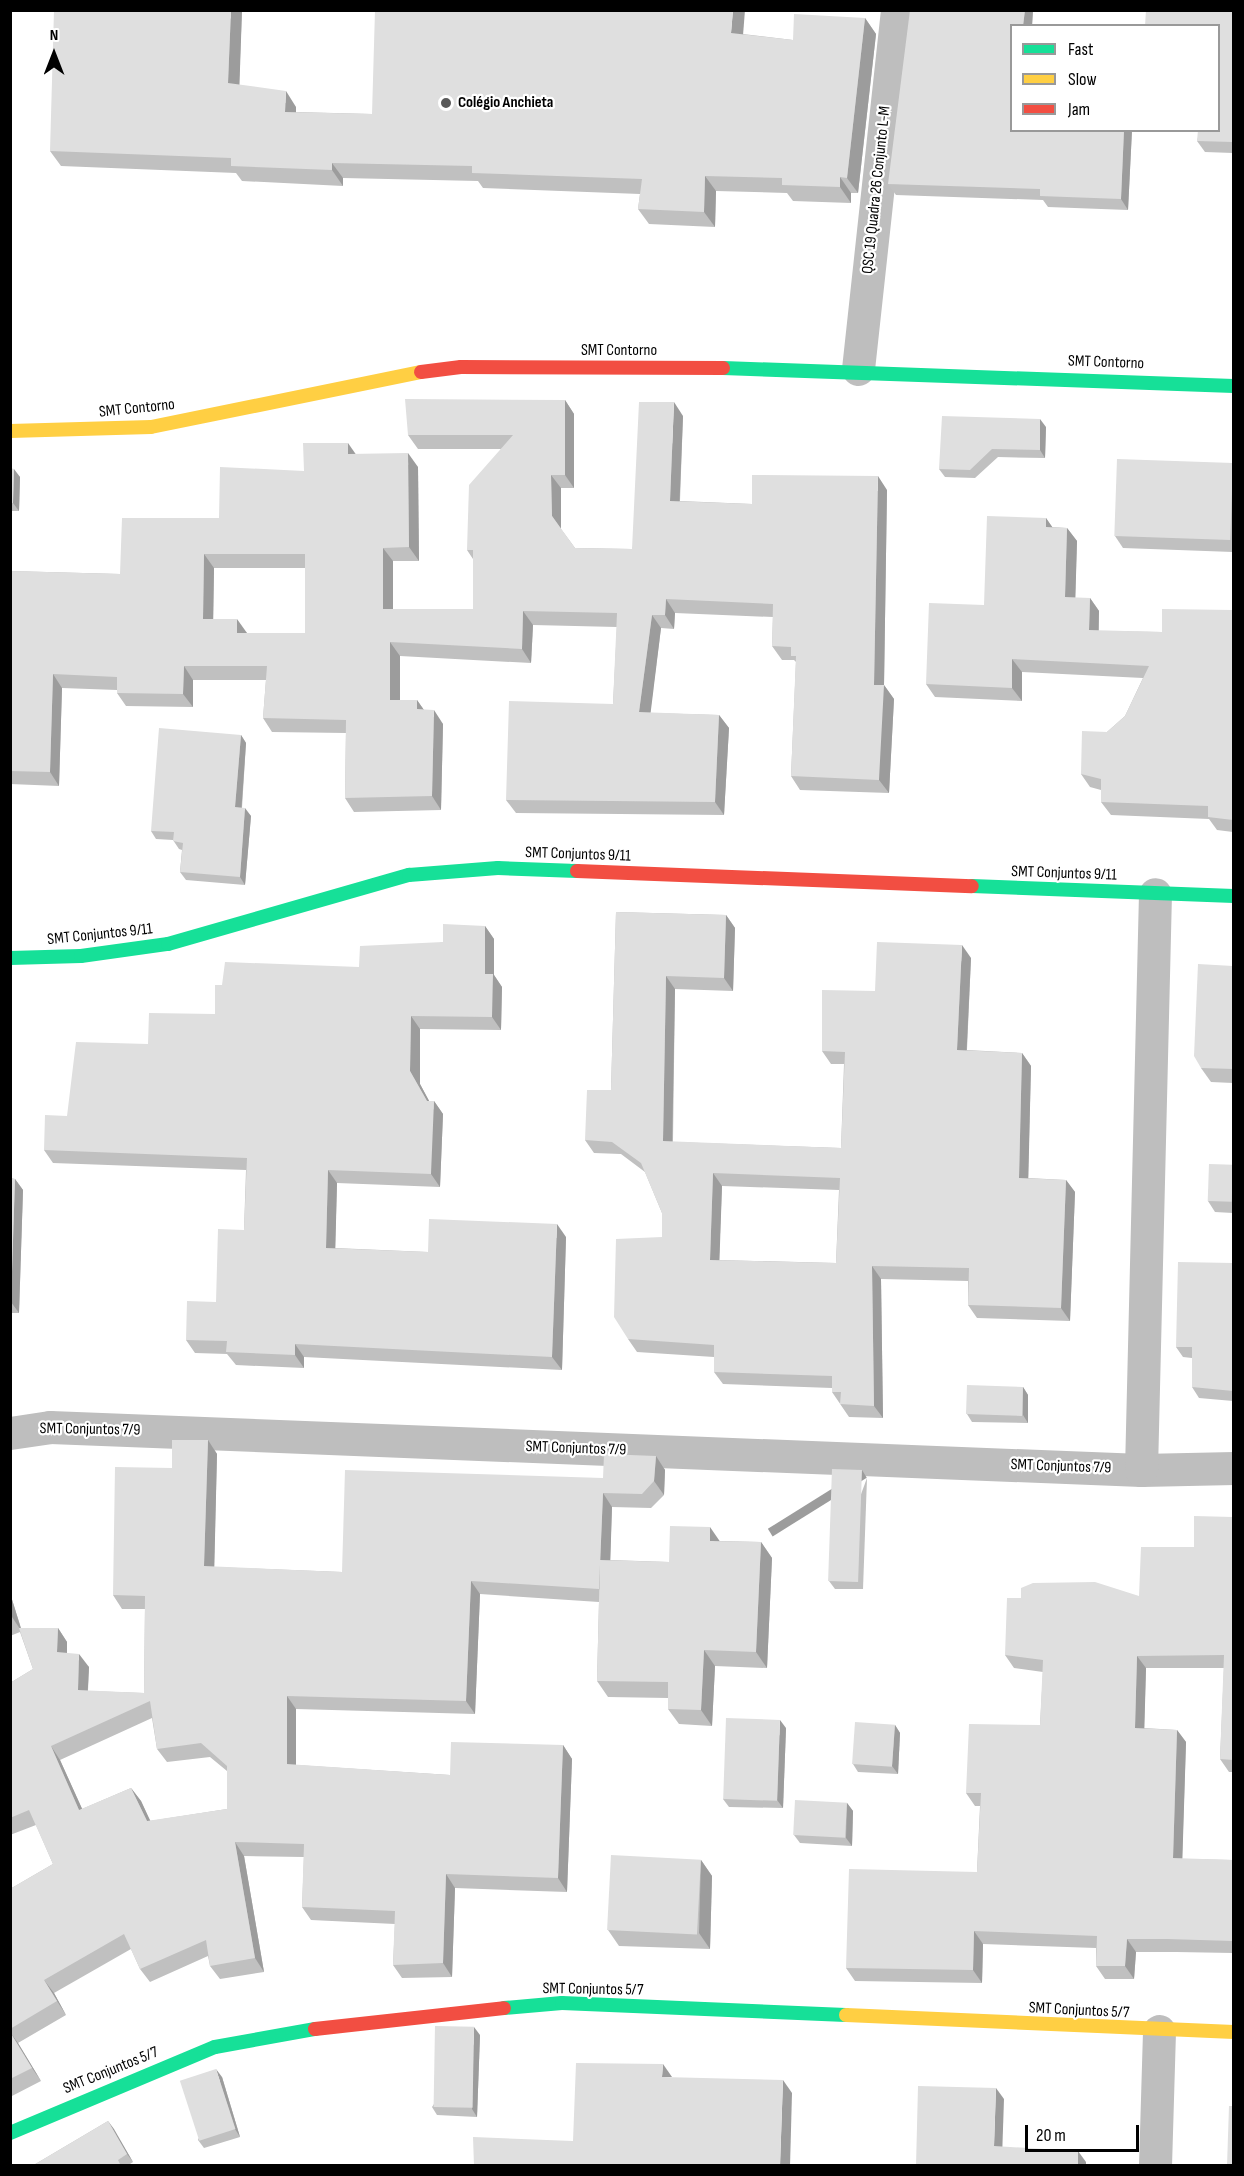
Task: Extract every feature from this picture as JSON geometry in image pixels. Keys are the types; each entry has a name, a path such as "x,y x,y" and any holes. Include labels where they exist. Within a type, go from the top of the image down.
{"street":[{"name":"QSC 19 Quadra 26 Conjunto L-M","path":"858,369 897,10"},
{"name":"SMT Contorno","path":"10,431 151,427 381,377 461,367 858,369 1233,386"},
{"name":"SMT Conjuntos 9/11","path":"10,958 81,956 168,944 409,875 498,868 1233,896"},
{"path":"1141,1470 1155,894"},
{"name":"SMT Conjuntos 7/9","path":"10,1433 50,1427 1141,1470 1233,1468"},
{"name":"SMT Conjuntos 5/7","path":"10,2133 215,2047 368,2020 562,2003 1159,2031 1233,2032"},
{"path":"1155,2166 1159,2031"}],"building":[{"path":"54,10 231,10 228,83 286,91 285,112 372,114 375,10 733,10 731,33 793,40 794,14 865,18 847,178 840,177 840,187 782,185 782,178 705,176 704,212 638,209 642,179 472,173 472,166 332,163 332,170 231,166 231,158 50,151"},
{"path":"910,10 1025,10 1023,24 1010,24 1010,132 1124,132 1121,199 1040,196 1040,189 888,184"},
{"path":"1146,10 1233,10 1233,142 1197,141 1198,132 1220,132 1220,24 1145,24"},
{"path":"405,399 565,400 565,475 551,475 552,516 575,548 632,549 639,402 674,402 670,501 752,504 752,475 878,476 874,685 884,685 879,780 791,776 796,656 791,656 791,647 772,646 773,604 666,599 665,615 652,615 639,712 719,715 715,802 506,800 509,701 613,704 617,613 523,611 522,649 390,642 390,700 417,700 417,709 434,710 432,796 345,798 346,720 263,718 267,666 184,666 183,694 117,693 117,677 53,674 50,772 10,771 10,571 120,574 122,518 219,518 220,467 304,471 303,443 348,443 348,454 408,453 409,547 383,548 383,609 473,609 473,550 467,550 469,485 513,435 408,435","holes":["204,554 305,554 305,633 237,633 237,619 203,619"]},
{"path":"942,416 1040,419 1040,450 992,449 970,470 939,469"},
{"path":"1117,459 1233,463 1230,540 1114,536"},
{"path":"10,468 14,469 13,503 10,503"},
{"path":"987,516 1046,518 1046,527 1067,528 1065,597 1090,598 1089,630 1162,632 1162,609 1233,610 1233,820 1208,817 1208,806 1101,802 1101,779 1081,774 1082,731 1107,732 1125,716 1149,666 1012,659 1012,688 926,684 929,603 984,605"},
{"path":"159,728 241,735 235,807 245,808 240,877 180,872 183,843 173,841 174,832 151,831"},
{"path":"616,912 726,915 724,978 666,976 663,1141 841,1148 845,1052 822,1051 822,990 875,991 877,942 962,945 957,1050 1022,1053 1019,1178 1066,1180 1061,1308 968,1305 969,1268 872,1266 874,1406 840,1404 841,1392 832,1392 832,1376 714,1372 714,1345 628,1339 614,1317 616,1239 662,1237 662,1213 641,1163 612,1142 585,1140 587,1090 611,1090","holes":["713,1173 840,1178 836,1263 710,1260"]},
{"path":"443,924 485,926 485,974 493,974 492,1017 411,1016 410,1071 427,1101 434,1101 431,1174 328,1170 326,1248 428,1252 429,1219 557,1224 552,1357 295,1344 295,1355 226,1352 227,1341 186,1340 187,1301 216,1302 218,1229 244,1230 247,1158 44,1150 45,1115 67,1116 76,1042 148,1044 149,1013 215,1014 215,985 222,985 225,962 359,967 360,946 443,942"},
{"path":"1198,964 1233,966 1233,1069 1201,1068 1194,1056"},
{"path":"1209,1164 1233,1165 1232,1202 1208,1201"},
{"path":"10,1178 15,1179 11,1302 10,1302"},
{"path":"1178,1262 1233,1263 1233,1391 1192,1387 1192,1347 1176,1347"},
{"path":"967,1385 1023,1387 1022,1416 966,1414"},
{"path":"172,1440 208,1440 204,1566 342,1572 345,1470 603,1478 604,1454 656,1456 654,1481 642,1494 603,1493 599,1589 471,1581 466,1701 287,1696 287,1764 450,1775 451,1742 563,1745 558,1878 446,1874 443,1963 393,1965 395,1911 302,1907 304,1844 235,1842 255,1958 210,1966 206,1940 140,1969 124,1934 44,1980 57,2001 10,2029 10,1889 53,1864 29,1810 10,1818 10,1683 33,1669 19,1628 58,1628 57,1652 79,1654 78,1690 144,1693 145,1596 113,1595 115,1467 172,1468","holes":["150,1701 157,1749 201,1743 227,1766 227,1809 147,1821 131,1788 79,1810 51,1746"]},
{"path":"832,1469 862,1470 858,1582 828,1581"},
{"path":"1194,1516 1233,1517 1233,1760 1220,1759 1224,1655 1137,1656 1135,1728 1177,1730 1173,1858 1233,1860 1233,1941 1127,1939 1125,1966 1096,1966 1097,1936 974,1931 973,1970 846,1968 849,1869 977,1872 981,1793 966,1793 969,1724 1040,1725 1043,1660 1005,1655 1007,1598 1021,1598 1021,1588 1033,1583 1095,1582 1139,1596 1141,1547 1194,1547"},
{"path":"670,1526 710,1527 710,1541 761,1542 756,1652 704,1650 701,1710 668,1709 668,1682 597,1681 600,1560 669,1562"},
{"path":"726,1718 780,1720 777,1801 723,1799"},
{"path":"855,1722 895,1725 892,1767 852,1764"},
{"path":"795,1800 847,1803 845,1838 793,1835"},
{"path":"611,1855 701,1860 697,1935 607,1930"},
{"path":"435,2026 474,2027 473,2108 434,2107"},
{"path":"10,2032 32,2068 10,2079"},
{"path":"576,2063 663,2064 662,2077 783,2080 780,2166 474,2166 473,2137 573,2141"},
{"path":"216,2069 235,2129 199,2141 180,2081"},
{"path":"918,2086 996,2088 994,2146 1078,2151 1078,2166 916,2166"},
{"path":"1229,2106 1233,2106 1233,2166 1227,2166"},
{"path":"108,2121 127,2154 118,2160 121,2166 32,2166"}],"traffic: fast":[{"path":"723,368 1234,386"},
{"path":"10,958 81,956 168,944 409,875 498,868 577,871"},
{"path":"972,886 1234,896"},
{"path":"504,2008 562,2003 846,2015"},
{"path":"10,2133 215,2047 315,2029"}],"traffic: slow":[{"path":"10,431 151,427 421,372"},
{"path":"846,2015 1234,2032"}],"traffic: jam":[{"path":"421,372 461,367 723,368"},
{"path":"577,871 972,886"},
{"path":"315,2029 504,2008"}],"place":[{"name":"Colégio Anchieta","path":"446,103"}]}
